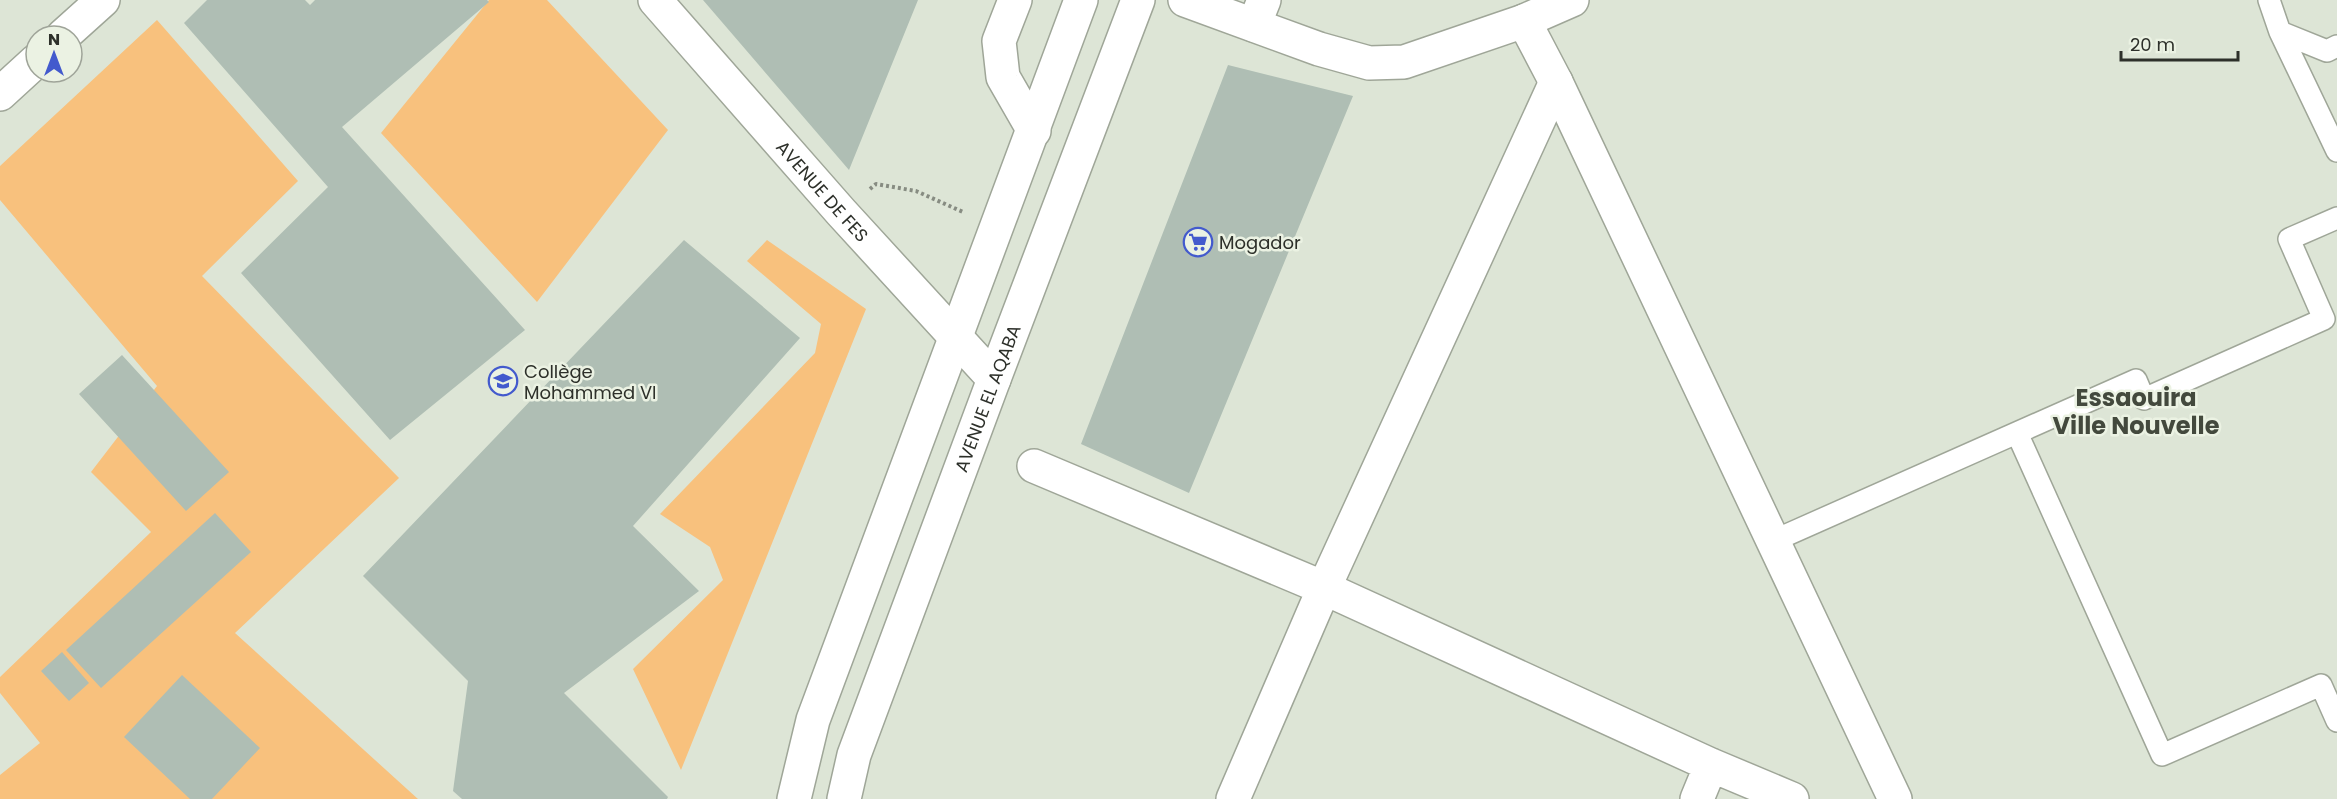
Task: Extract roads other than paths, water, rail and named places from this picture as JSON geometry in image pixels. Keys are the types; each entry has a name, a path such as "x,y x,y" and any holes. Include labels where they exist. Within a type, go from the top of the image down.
{"street":[{"path":"76,24 103,0"},
{"name":"AVENUE DE FES","path":"655,0 841,212 994,379"},
{"path":"1015,0 999,42 1003,77 1034,131"},
{"path":"794,799 813,720 1081,0"},
{"name":"AVENUE EL AQABA","path":"844,799 854,755 1138,0"},
{"path":"1185,0 1259,13 1319,49 1369,63 1404,62 1524,21 1572,0"},
{"path":"1524,21 1556,82 1895,799"},
{"path":"0,94 24,72"},
{"path":"1233,799 1324,588 1556,82"},
{"path":"1034,466 1324,588 1711,765 1792,799"},
{"path":"1697,799 1711,765"}],"lane":[{"path":"2269,0 2280,32 2337,151"},
{"path":"2280,32 2327,51 2337,46"},
{"path":"1773,541 2136,380 2144,399 2324,319 2289,239 2337,218"},
{"path":"2017,433 2162,755 2321,685 2337,721"}],"place":[{"name":"Mogador","path":"1198,242"},
{"name":"Collège Mohammed VI","path":"503,381"}],"district":[{"name":"Essaouira Ville Nouvelle","path":"2136,411"}]}
